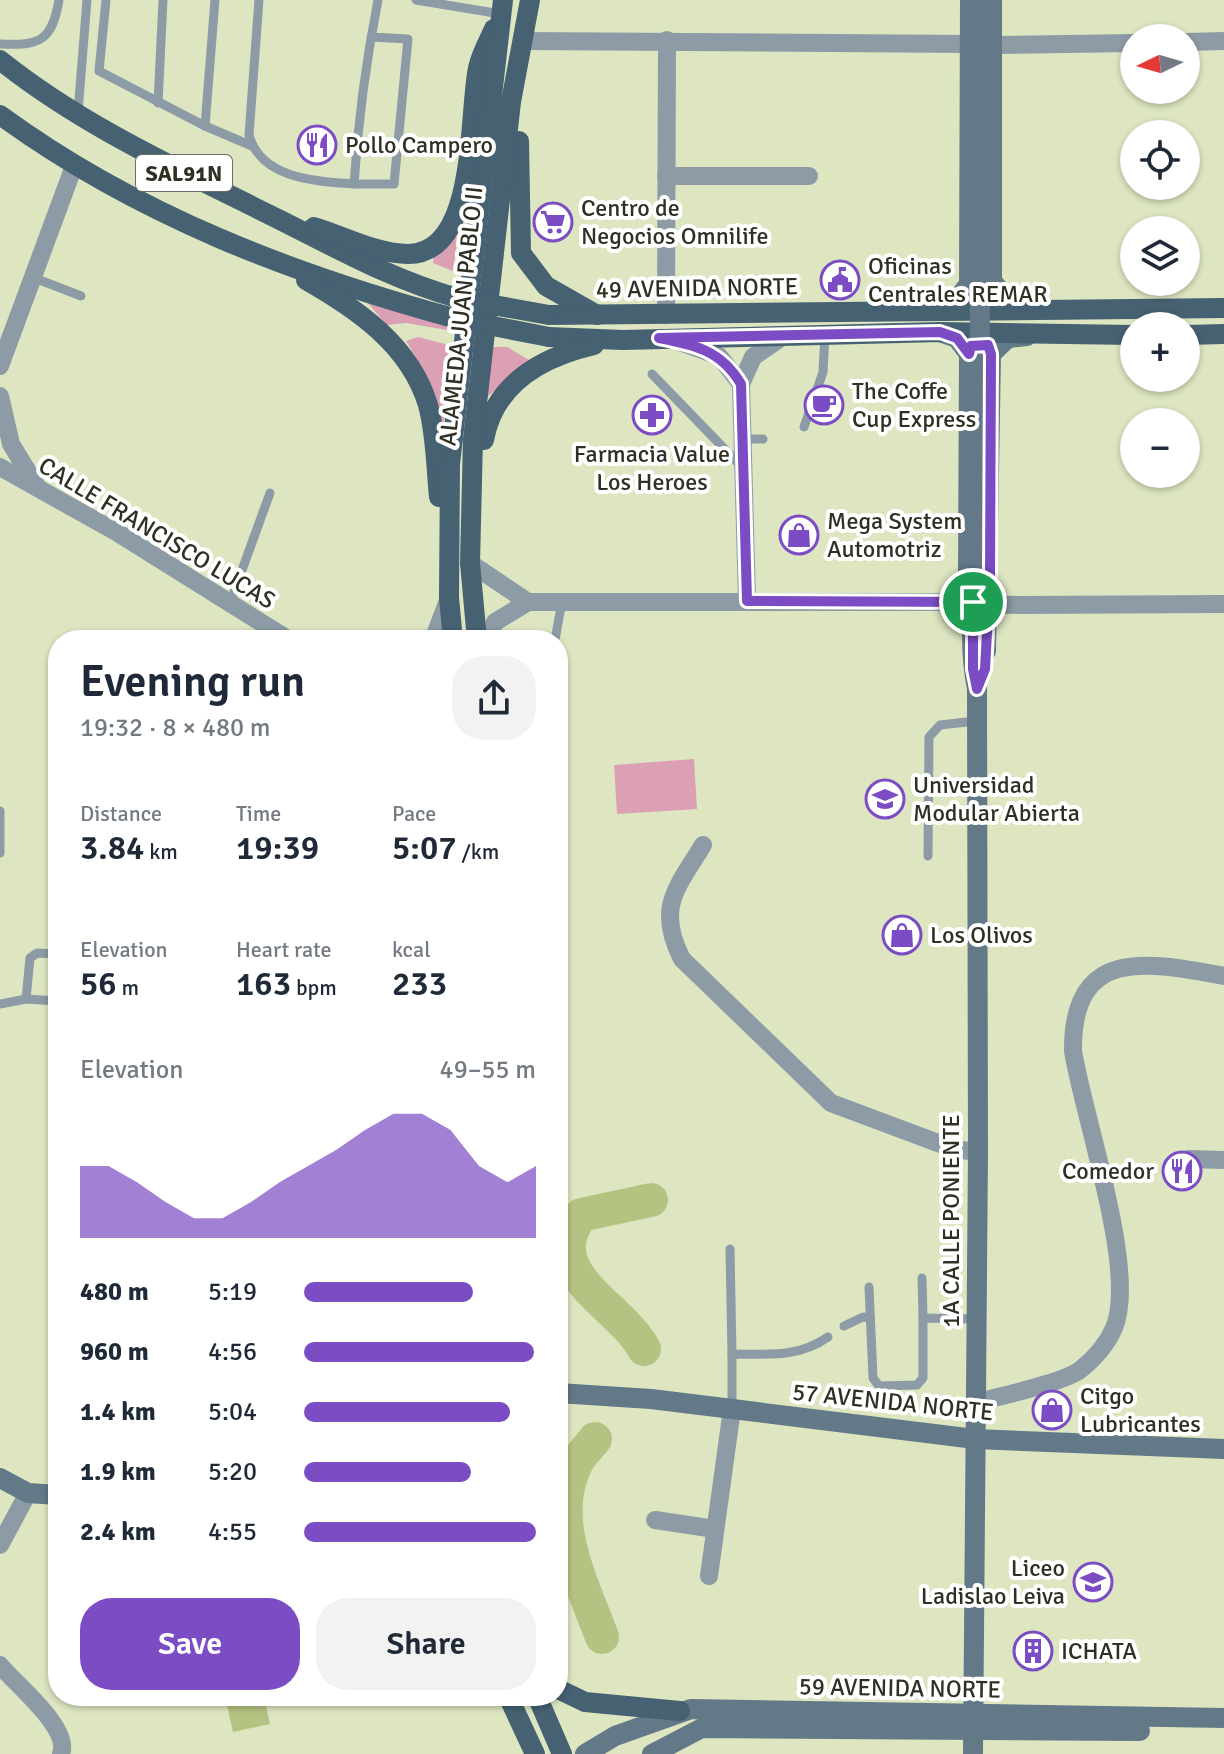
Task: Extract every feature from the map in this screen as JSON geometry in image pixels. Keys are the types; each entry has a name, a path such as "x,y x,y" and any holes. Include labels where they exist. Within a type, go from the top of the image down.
{"main road":[{"name":"ALAMEDA JUAN PABLO II","path":"476,630 470,563 473,439 517,70 530,0"},
{"path":"272,216 395,253 416,253 445,237 460,208 481,56 502,7"},
{"name":"ALAMEDA JUAN PABLO II","path":"452,630 449,598 450,464 502,7"},
{"name":"SAL91N","path":"0,60 78,113 187,175 459,309"},
{"path":"517,70 521,253 546,286 600,317"},
{"name":"SAL91N","path":"0,115 74,166 172,219 271,261 358,288 459,309"},
{"path":"271,261 346,303 366,319 398,350 418,382 428,406 449,598"},
{"name":"49 AVENIDA NORTE","path":"459,309 600,317 939,309 1224,308"},
{"name":"49 AVENIDA NORTE","path":"459,309 549,337 623,340 825,333 1120,335"},
{"path":"1200,335 1224,334"},
{"path":"470,563 488,421 497,402 512,384 539,365 560,355 623,340"},
{"path":"568,1694 585,1702 680,1711"},
{"path":"509,1706 518,1754"},
{"path":"512,1706 535,1754"},
{"path":"541,1706 562,1754"}],"street":[{"path":"970,0 969,284 972,291 983,293 990,289 992,281 992,0"},
{"name":"1A CALLE PONIENTE","path":"981,0 981,603"},
{"path":"666,315 667,40"},
{"path":"522,41 970,44"},
{"path":"1200,42 1224,41"},
{"path":"992,45 1120,43"},
{"path":"970,136 992,135"},
{"path":"0,366 6,331 32,277 74,166"},
{"path":"666,176 809,176"},
{"path":"992,281 1006,298 1045,309"},
{"path":"939,309 959,297 969,284"},
{"path":"940,332 957,338 969,354"},
{"path":"747,601 741,384 753,357 787,334"},
{"path":"969,354 971,346 977,344 988,345 991,354 1008,338 1044,335"},
{"path":"659,338 692,344 719,356 741,384"},
{"name":"1A CALLE PONIENTE","path":"969,354 968,578 981,603"},
{"name":"1A CALLE PONIENTE","path":"973,1754 978,1152 977,689 973,669 981,603 991,354"},
{"path":"0,396 11,444 37,487"},
{"name":"CALLE FRANCISCO LUCAS","path":"0,467 273,630"},
{"path":"470,563 528,602"},
{"path":"437,630 449,598"},
{"path":"491,630 495,622 528,602 1224,604"},
{"path":"703,845 674,891 668,913 670,935 682,959 831,1103 954,1149 978,1152"},
{"path":"975,1403 1077,1372 1100,1352 1116,1326 1120,1294 1117,1253 1073,1051 1073,1021 1079,1000 1092,981 1108,972 1135,967 1224,976"},
{"path":"1189,1159 1224,1160"},
{"name":"57 AVENIDA NORTE","path":"568,1394 732,1409 975,1439 1224,1449"},
{"path":"709,1576 732,1409"},
{"path":"0,1478 28,1493 48,1494"},
{"path":"0,1545 28,1493"},
{"path":"655,1520 715,1529"},
{"path":"0,1665 59,1731 63,1747 61,1754"},
{"name":"59 AVENIDA NORTE","path":"585,1754 615,1736 680,1711 1224,1731"},
{"name":"59 AVENIDA NORTE","path":"652,1754 702,1728 1224,1718"}],"lane":[{"path":"0,44 25,45 40,41 55,23 59,0"},
{"path":"78,113 87,0"},
{"path":"106,0 99,71 158,103 252,146 279,172 319,182 394,184 408,39 371,37"},
{"path":"158,103 163,0"},
{"path":"205,126 215,0"},
{"path":"252,146 249,135 259,0"},
{"path":"354,184 360,102 378,0"},
{"path":"416,0 502,7"},
{"path":"32,277 81,296"},
{"path":"804,427 823,372 825,333"},
{"path":"652,374 743,468"},
{"path":"717,439 732,442 742,436 763,439"},
{"path":"230,603 270,493"},
{"path":"557,630 562,601"},
{"path":"928,856 929,737 940,725 976,721"},
{"path":"0,811 0,853"},
{"path":"26,999 30,958 37,953 48,954"},
{"path":"0,1004 26,999 48,1000"},
{"path":"730,1249 732,1409"},
{"path":"869,1287 873,1378 879,1386 889,1388 917,1385 923,1378 922,1278"},
{"path":"844,1326 863,1317 870,1318"},
{"path":"923,1318 977,1319"},
{"path":"732,1354 772,1356 803,1351 828,1337"}],"shaded area":[{"path":"459,226 453,271 433,263 434,255"},
{"path":"366,301 451,323 447,330 406,323 387,325"},
{"path":"418,337 449,345 443,441 430,388 406,341"},
{"path":"492,347 507,347 529,360 484,400"},
{"path":"694,759 697,809 617,814 614,765"},
{"path":"227,1706 266,1706 270,1724 233,1732"}],"waterway":[{"path":"644,1349 633,1333 587,1287 569,1254 570,1236 581,1215 651,1200"},
{"path":"568,1485 576,1464 595,1439"},
{"path":"568,1536 578,1574 602,1637"}],"place":[{"name":"Pollo Campero","path":"317,145"},
{"name":"Centro de Negocios Omnilife","path":"553,222"},
{"name":"Oficinas Centrales REMAR","path":"840,280"},
{"name":"The Coffe Cup Express","path":"824,405"},
{"name":"Farmacia Value Los Heroes","path":"652,415"},
{"name":"Mega System Automotriz","path":"799,535"},
{"name":"Universidad Modular Abierta","path":"885,799"},
{"name":"Los Olivos","path":"902,935"},
{"name":"Comedor","path":"1182,1171"},
{"name":"Citgo Lubricantes","path":"1052,1410"},
{"name":"Liceo Ladislao Leiva","path":"1093,1582"},
{"name":"ICHATA","path":"1033,1651"}],"route":[{"path":"940,332 951,334 961,341 969,354 973,345 988,345 991,354 990,577 985,669 977,689 973,669 973,602 747,601 741,384 731,367 719,356 692,344 659,338 940,332"}]}
